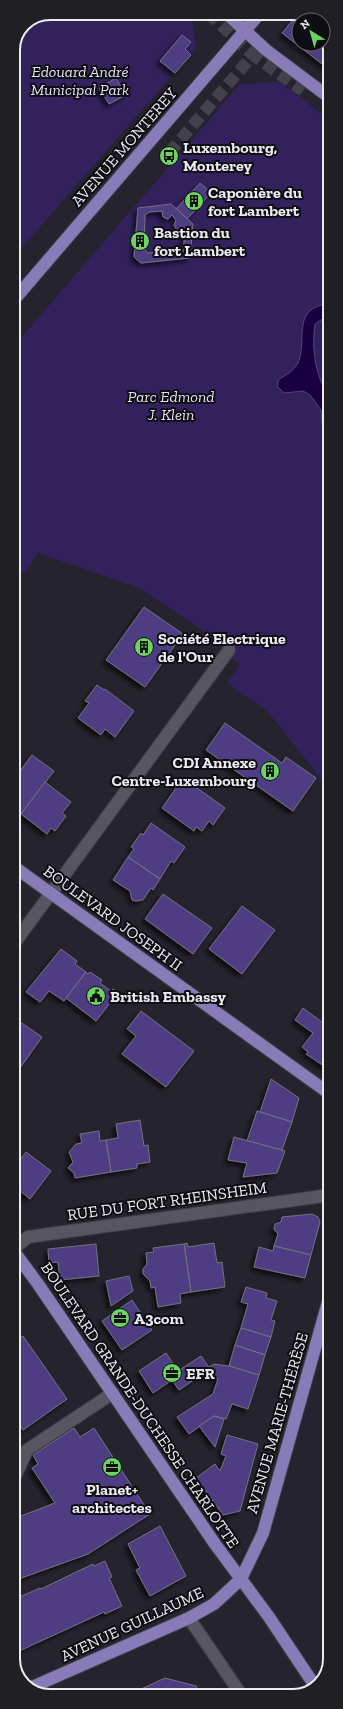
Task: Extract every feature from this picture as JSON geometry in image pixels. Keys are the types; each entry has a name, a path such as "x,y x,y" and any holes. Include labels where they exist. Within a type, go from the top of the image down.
{"main road":[{"path":"233,20 266,50 323,93"},
{"name":"AVENUE MONTEREY","path":"20,293 254,20"},
{"name":"BOULEVARD JOSEPH II","path":"20,871 323,1089"},
{"name":"BOULEVARD GRANDE-DUCHESSE CHARLOTTE","path":"20,1260 215,1544 269,1618 312,1682"},
{"name":"AVENUE MARIE-THÉRÈSE","path":"240,1579 263,1533 323,1320"},
{"name":"AVENUE GUILLAUME","path":"36,1685 189,1618 214,1604 240,1579"}],"street":[{"path":"20,935 229,650"},
{"name":"RUE DU FORT RHEINSHEIM","path":"20,1244 28,1237 323,1196"},
{"path":"20,1466 27,1450 112,1393"},
{"path":"189,1618 237,1689"}],"green space":[{"name":"Edouard André Municipal Park","path":"50,20 192,20 196,48 20,250 20,50 25,33 33,25"},
{"name":"Parc Edmond J. Klein","path":"280,82 323,115 323,781 268,712 227,683 240,665 204,631 139,588 38,553 25,573 20,569 20,339 240,84"}],"shaded area":[{"path":"323,305 323,319 315,324 314,340 316,364 323,385 323,435 321,410 310,395 303,391 284,393 277,386 279,379 292,371 298,363 301,354 305,318 310,311 318,306"}],"building":[{"path":"291,22 291,40 282,33"},
{"path":"182,35 191,42 185,49 191,55 175,73 160,61"},
{"path":"307,52 323,52 323,65"},
{"path":"116,78 126,95 109,104 99,88"},
{"name":"Caponière du fort Lambert","path":"200,183 211,193 187,219 176,209"},
{"name":"Bastion du fort Lambert","path":"171,204 193,224 190,258 141,263 134,257 138,208","holes":["162,211 163,217 168,219 172,215 176,220 174,225 178,232 185,233 183,251 147,253 144,248 145,215 149,212"]},
{"name":"Société Electrique de l'Our","path":"144,607 183,634 145,687 106,660"},
{"path":"97,685 104,690 105,689 134,711 115,737 105,729 101,735 78,718 89,703 85,701"},
{"name":"CDI Annexe Centre-Luxembourg","path":"225,723 282,763 286,757 316,778 293,811 206,750"},
{"path":"32,755 54,771 21,814 20,813 20,771"},
{"path":"183,778 225,808 213,825 209,821 202,831 196,827 194,831 162,808"},
{"path":"45,782 71,802 62,813 66,816 55,831 51,828 47,834 21,814"},
{"path":"151,823 185,847 174,863 171,861 160,879 128,857 134,849 131,847 141,833 143,835"},
{"path":"128,857 160,879 153,890 151,888 143,900 132,900 130,891 113,880"},
{"path":"163,894 212,928 193,954 145,919"},
{"path":"242,906 275,930 242,974 209,949"},
{"path":"61,949 77,961 75,964 86,972 64,1001 49,991 40,1002 26,992"},
{"path":"86,972 88,974 90,972 102,980 100,983 111,991 113,989 118,993 96,1021 66,998"},
{"path":"303,1008 323,1023 323,1065 306,1054 308,1052 302,1047 313,1033 295,1020"},
{"path":"141,1011 194,1051 166,1087 122,1054 136,1036 127,1029"},
{"path":"20,1022 42,1037 20,1068"},
{"path":"271,1079 299,1098 292,1122 260,1112"},
{"path":"257,1111 292,1122 282,1150 247,1141"},
{"path":"140,1120 144,1146 148,1145 150,1162 137,1164 137,1168 111,1172 106,1140 118,1138 116,1124"},
{"path":"99,1131 100,1141 106,1140 111,1172 75,1178 74,1173 68,1168 73,1162 69,1152 76,1144 82,1143 80,1134"},
{"path":"234,1137 285,1151 277,1173 243,1177 247,1163 228,1160"},
{"path":"26,1152 51,1171 30,1199 20,1191 20,1160"},
{"path":"312,1214 318,1217 320,1222 311,1255 274,1246 278,1234 274,1229 275,1224 281,1222 282,1217"},
{"path":"187,1243 188,1247 214,1243 217,1263 222,1262 225,1287 191,1292 184,1244"},
{"path":"96,1244 99,1276 60,1280 58,1262 49,1263 48,1249"},
{"path":"184,1244 191,1292 180,1294 181,1303 158,1307 155,1287 151,1288 150,1281 143,1274 143,1269 147,1264 146,1253 154,1252 153,1248"},
{"path":"274,1246 311,1255 305,1278 254,1267 259,1247 273,1251"},
{"path":"129,1276 133,1291 111,1306 106,1281"},
{"path":"246,1287 267,1293 266,1298 277,1301 271,1320 275,1321 271,1337 241,1328 248,1304 241,1302"},
{"path":"132,1300 152,1330 122,1350 102,1321"},
{"path":"241,1328 271,1337 265,1355 235,1345"},
{"path":"23,1336 67,1399 23,1430 20,1426 20,1338"},
{"path":"235,1345 265,1355 259,1375 229,1366"},
{"name":"EFR","path":"166,1353 178,1371 201,1356 210,1369 179,1390 172,1380 153,1393 139,1371"},
{"path":"214,1364 229,1366 259,1375 248,1409 232,1404 226,1419 214,1416 189,1434 177,1417 213,1394 218,1379 201,1375 210,1369 209,1367"},
{"path":"214,1416 224,1419 215,1447 199,1426"},
{"path":"74,1428 80,1437 94,1428 150,1514 88,1554 20,1578 20,1516 55,1503 32,1468 38,1464 33,1455"},
{"path":"227,1435 258,1444 240,1511 223,1515 196,1478 215,1464 220,1471 226,1456 221,1454"},
{"path":"160,1526 186,1576 150,1596 136,1570 140,1568 128,1544"},
{"path":"105,1561 112,1577 109,1578 122,1606 105,1614 104,1612 20,1651 20,1597 40,1588 41,1589 93,1564 94,1566"},
{"path":"165,1678 196,1686 198,1689 141,1689"}],"tunnel":[{"path":"216,20 253,55"},
{"path":"169,153 253,55 303,91"}],"place":[{"name":"Luxembourg, Monterey","path":"169,156"},
{"name":"Caponière du fort Lambert","path":"194,201"},
{"name":"Bastion du fort Lambert","path":"140,241"},
{"name":"Société Electrique de l'Our","path":"144,647"},
{"name":"CDI Annexe Centre-Luxembourg","path":"270,771"},
{"name":"British Embassy","path":"96,996"},
{"name":"A3com","path":"120,1318"},
{"name":"EFR","path":"172,1373"},
{"name":"Planet+ architectes","path":"112,1467"}]}
